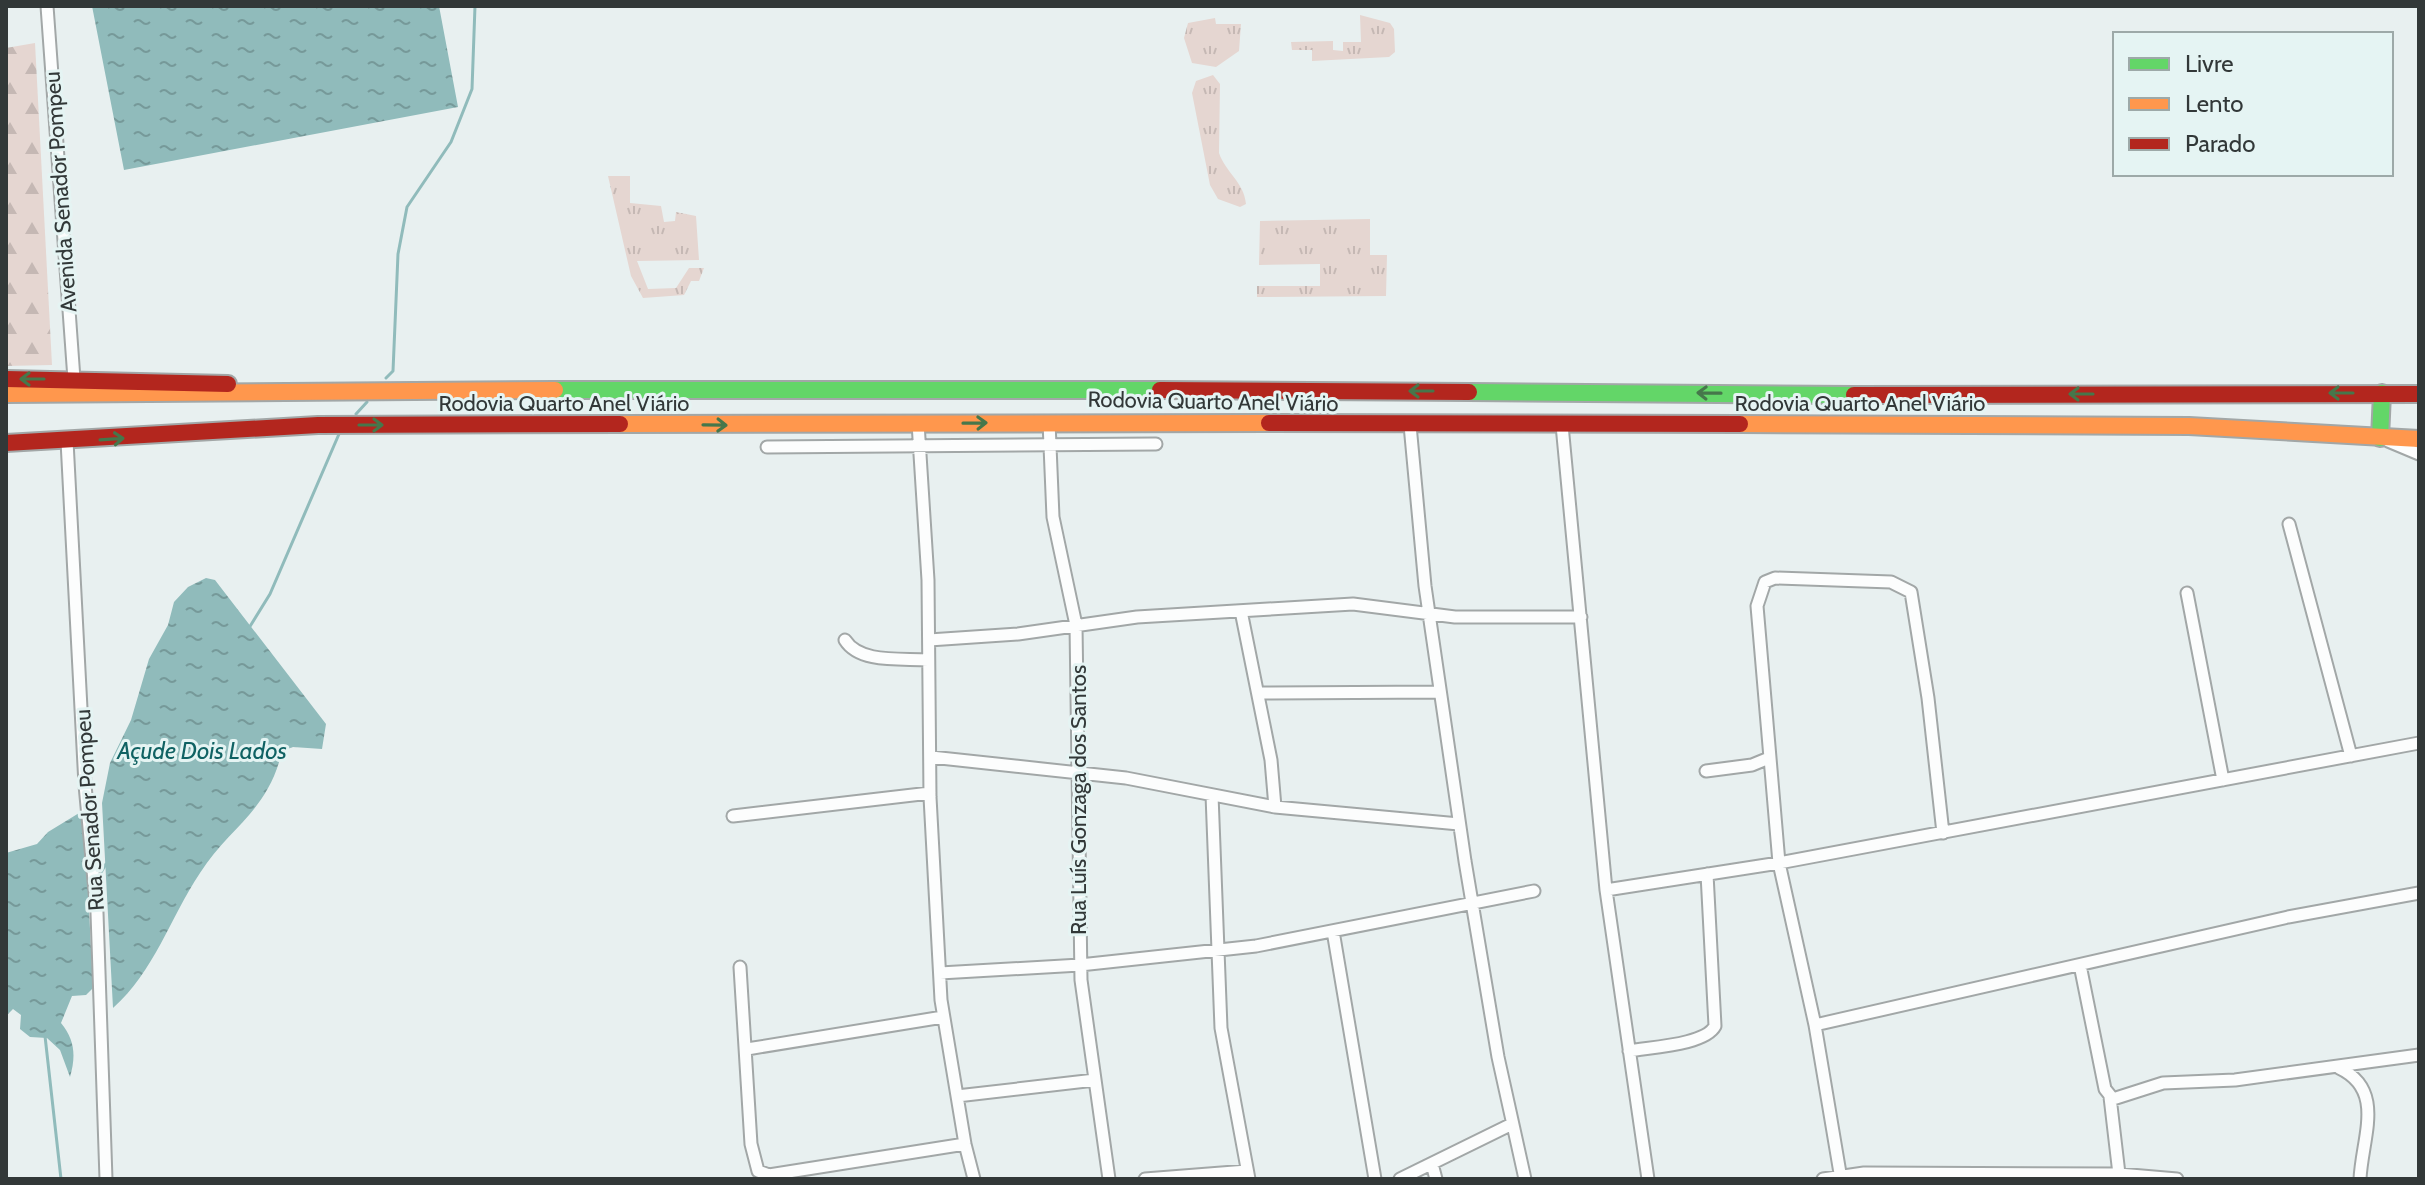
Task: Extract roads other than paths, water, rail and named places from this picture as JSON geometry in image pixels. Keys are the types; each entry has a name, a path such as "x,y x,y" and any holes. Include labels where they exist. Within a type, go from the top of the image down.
{"main road":[{"path":"6,379 390,392"},
{"path":"635,389 639,424"},
{"name":"Rodovia Quarto Anel Viário","path":"6,394 635,389 2419,394"},
{"path":"1089,389 1089,422"},
{"path":"1455,425 1457,391"},
{"path":"1549,392 1562,425"},
{"path":"2380,438 2382,393"},
{"name":"Rodovia Quarto Anel Viário","path":"6,443 318,425 1049,422 2189,426 2419,439"}],"street":[{"name":"Avenida Senador Pompeu","path":"47,6 74,379"},
{"name":"Rua Luís Gonzaga dos Santos","path":"1049,422 1053,517 1076,625 1080,965 1109,1179"},
{"path":"918,423 929,640 930,793 943,1017 974,1179"},
{"path":"1410,425 1429,614 1459,824 1512,1124 1525,1179"},
{"path":"1562,425 1606,890 1648,1179"},
{"path":"2380,438 2419,454"},
{"name":"Rua Senador Pompeu","path":"67,441 85,785 97,913 106,1179"},
{"path":"767,447 1156,444"},
{"path":"2289,524 2351,756"},
{"path":"1840,1177 1815,1025 1779,863 1757,606 1761,587 1775,578 1900,584 1911,592 1943,833"},
{"path":"2187,593 2223,780"},
{"path":"929,640 1018,634 1137,617 1353,604 1495,619 1581,617"},
{"path":"1241,611 1274,776 1275,807"},
{"path":"845,640 850,649 862,655 928,660"},
{"path":"1258,693 1440,692"},
{"path":"1606,890 1779,863 2419,743"},
{"path":"931,757 1077,771 1275,807 1459,824"},
{"path":"1706,771 1752,765 1769,758"},
{"path":"733,816 930,793"},
{"path":"1145,1179 1248,1175 1222,1039 1212,795"},
{"path":"1629,1051 1699,1039 1711,1034 1715,1026 1707,874"},
{"path":"940,973 1080,965 1217,951 1534,891"},
{"path":"1815,1025 2316,911 2419,893"},
{"path":"1333,931 1375,1179"},
{"path":"2080,965 2110,1097 2119,1174"},
{"path":"740,967 752,1154 755,1167 763,1175 965,1144"},
{"path":"747,1049 943,1017"},
{"path":"2110,1097 2118,1100 2163,1083 2217,1081 2338,1068 2419,1055"},
{"path":"2338,1068 2358,1079 2368,1095 2360,1179"},
{"path":"957,1096 1095,1080"},
{"path":"1400,1179 1512,1124"},
{"path":"1432,1164 1436,1179"},
{"path":"1823,1179 2119,1174 2177,1179"}],"water":[{"path":"92,6 439,6 458,107 124,170"},
{"name":"Açude Dois Lados","path":"206,578 215,580 326,724 322,749 293,747 282,751 268,789 200,873 151,961 113,1008 102,803 110,763 131,720 149,659 168,625 174,602 188,587"},
{"name":"Açude Dois Lados","path":"84,810 93,988 86,995 72,996 61,1023 73,1048 70,1077 60,1050 47,1038 30,1037 20,1029 21,1015 13,1009 6,1016 6,853 37,844 48,832"}],"waterway":[{"path":"386,378 393,371 398,254 407,207 451,142 472,89 475,6"},
{"path":"356,414 367,402"},
{"path":"249,628 270,594 339,434"},
{"path":"100,874 106,864"},
{"path":"45,1036 61,1179"}]}
